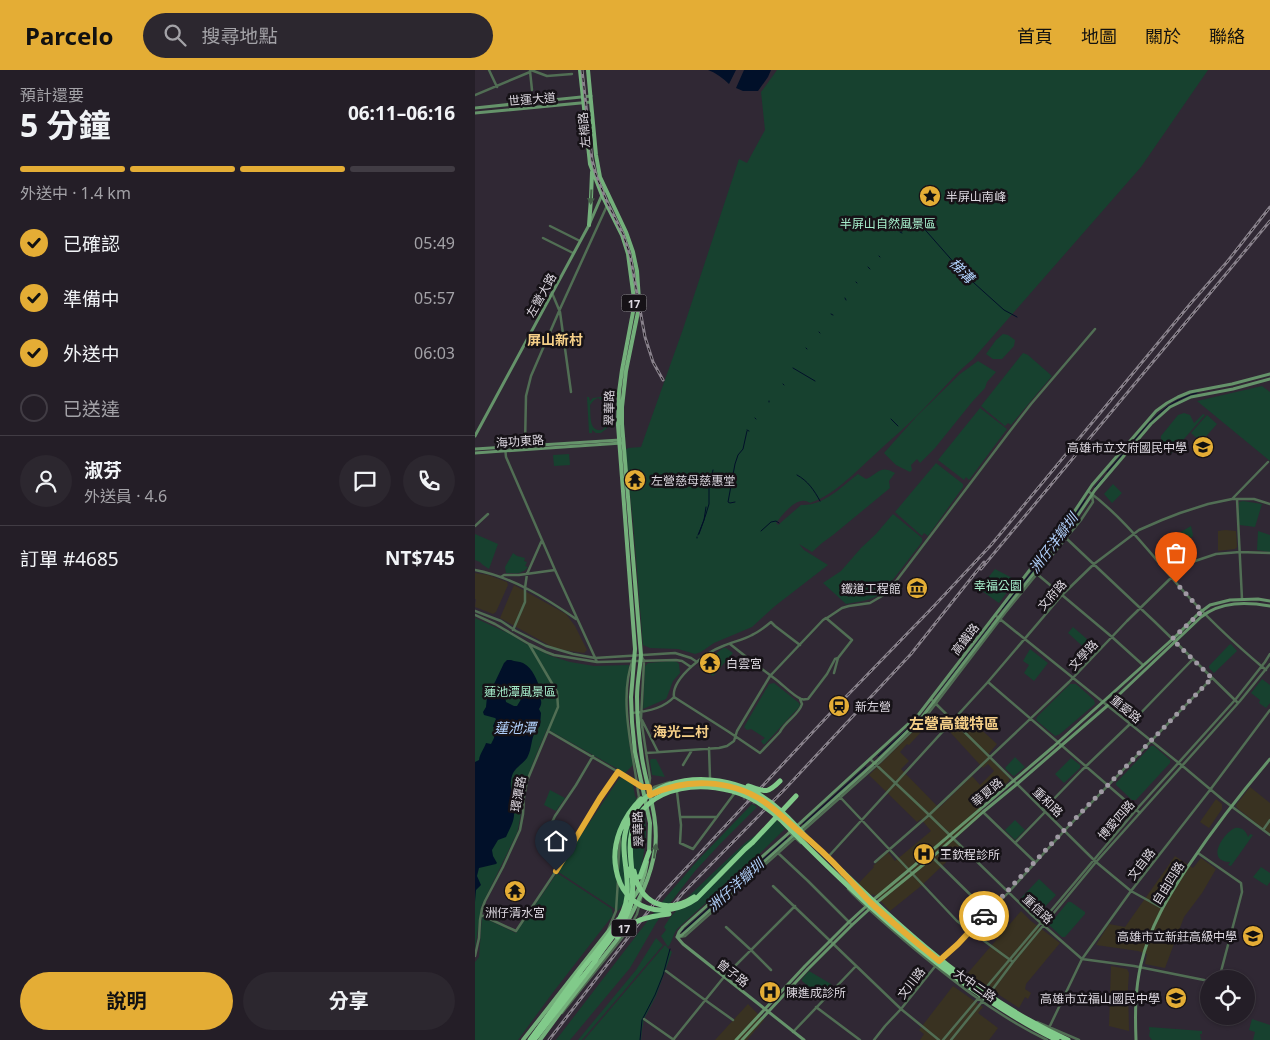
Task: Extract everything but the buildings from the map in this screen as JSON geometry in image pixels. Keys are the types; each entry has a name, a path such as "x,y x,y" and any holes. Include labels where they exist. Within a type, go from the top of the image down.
{"highway":[{"path":"647,798 664,789 669,784 693,780 722,782 750,787 764,792 772,789 780,781"},
{"path":"722,782 741,787 760,796 806,837"},
{"path":"753,842 696,899 678,909 653,910 630,897 621,884 615,866 616,847 622,827 635,804 651,791 694,783 710,783 737,788 763,800 806,837 890,918 987,995 1030,1022 1046,1035 1069,1040"},
{"path":"649,852 640,877 632,877 628,869 626,854 628,836 633,821 643,805 660,792 669,789 694,785 723,789 749,797 768,809 802,836 871,905"},
{"path":"595,961 618,931 627,916 631,903 633,882 630,847 635,823 652,801 665,793 673,790 705,787"},
{"path":"530,1040 620,920 627,896 624,854 625,832 631,816 637,808 647,798 664,789"},
{"path":"534,1040 595,961 621,932 638,920 649,916 676,912 698,901 795,795 706,887 681,903 658,904 650,901 643,894 635,875 630,847"},
{"path":"782,821 855,893 933,960 1001,1009 1057,1040"},
{"path":"843,872 869,901 940,960"}],"main road":[{"name":"左楠路","path":"581,70 589,159 592,170"},
{"name":"左楠路","path":"588,70 596,155 600,176 605,188"},
{"name":"翠華路","path":"592,170 622,235 628,254 634,299 622,370 618,416 642,661 637,689 642,757 651,787 647,798"},
{"path":"589,225 592,170"},
{"name":"翠華路","path":"523,1040 635,897 643,880 649,852 650,824 647,798 642,787 629,714 635,655 621,441 623,394 639,300 633,252 626,232 605,188"},
{"name":"翠華路","path":"540,1040 619,938 646,885 652,868 656,840 653,801 647,798"}],"street":[{"path":"489,70 497,87"},
{"path":"531,71 532,90"},
{"path":"475,95 531,71 547,76 572,74"},
{"name":"世運大道","path":"475,108 591,96"},
{"name":"世運大道","path":"475,113 591,102"},
{"name":"左營大路","path":"475,436 589,225 605,188"},
{"path":"525,448 526,392 533,371 610,199"},
{"path":"550,226 580,241"},
{"path":"543,238 574,253"},
{"path":"552,293 560,309 571,392"},
{"path":"646,753 727,746 733,743 737,731 770,676 823,620 842,608 870,603 887,593 1016,423 1095,329"},
{"name":"高鐵路","path":"677,937 680,930 913,720 1031,567 1062,530 1088,491 1156,412 1167,403 1190,392 1270,374"},
{"path":"1265,375 1268,379"},
{"name":"高鐵路","path":"801,830 840,797 935,703 1066,533 1092,495 1151,424 1170,407 1191,397 1233,389 1268,379"},
{"name":"海功東路","path":"475,451 621,441"},
{"path":"505,449 506,457 597,662"},
{"path":"1232,499 1268,462"},
{"path":"1088,491 1135,534 1203,613 1266,670"},
{"name":"高鐵路","path":"999,619 1067,539 1093,502 1092,495"},
{"name":"文府路","path":"828,857 988,682 1062,595 1093,564 1144,528 1180,513 1232,499 1254,499 1270,504"},
{"path":"1237,499 1242,599"},
{"path":"475,526 488,514"},
{"path":"1067,539 1238,703"},
{"path":"513,631 525,602 527,574 542,540"},
{"name":"文學路","path":"875,862 929,815 1073,678 1171,577 1188,565 1217,554 1239,552 1270,553"},
{"path":"475,570 488,572 525,588 577,620"},
{"path":"499,577 555,570"},
{"path":"1037,574 1143,665"},
{"name":"華夏路","path":"1060,743 1107,706 1211,605 1242,599 1258,598 1270,601"},
{"name":"華夏路","path":"1203,613 1231,604 1270,606"},
{"path":"475,611 501,621 529,644 554,655 597,662 676,660 682,661 691,667"},
{"name":"重愛路","path":"995,615 1231,807 1270,835"},
{"path":"475,616 555,650 595,658 678,654 697,662"},
{"path":"826,618 852,640 839,658 835,666 835,673"},
{"path":"629,714 639,713 670,702 674,697 676,686 697,662 722,646 751,636 771,622 800,645"},
{"path":"529,644 532,639"},
{"name":"華夏路","path":"742,1040 766,1010 829,941 909,870 983,812 1143,665 1174,640"},
{"name":"環潭路","path":"475,956 485,901 520,830 527,781 558,707 559,698 557,692 529,644"},
{"path":"674,697 760,753 801,709 803,704 800,699 730,644"},
{"name":"博愛四路","path":"951,1040 1136,810 1235,700 1270,654"},
{"path":"800,699 808,699 835,660 839,658"},
{"path":"1015,843 1085,766 1130,724 1193,659"},
{"name":"博愛四路","path":"943,1040 1040,923 1238,703 1270,664"},
{"name":"文川路","path":"874,1040 940,960 1008,892 1065,830 1212,678"},
{"path":"988,682 1140,813"},
{"name":"重和路","path":"931,699 1095,860 1131,890 1162,908"},
{"name":"文自路","path":"1046,1035 1082,959 1131,890 1270,710"},
{"name":"翠華路","path":"639,713 651,787"},
{"name":"翠華路","path":"607,932 616,911 621,832 639,797 630,744 629,714"},
{"path":"641,719 657,752"},
{"path":"548,731 593,756 642,787 664,789"},
{"path":"709,748 710,778"},
{"path":"683,765 692,750"},
{"path":"569,849 545,837 555,816 593,756"},
{"name":"重信路","path":"871,759 1043,926 1082,959"},
{"name":"自由四路","path":"1136,1040 1136,987 1147,943 1162,908 1231,807 1270,759"},
{"name":"高鐵路","path":"677,937 685,936 875,763"},
{"path":"481,915 516,931 618,772"},
{"path":"651,787 686,779 710,778 743,784"},
{"name":"華夏路","path":"871,905 932,857 980,808 1016,782"},
{"path":"653,801 664,789"},
{"path":"653,801 657,801 677,792 686,790 712,790 734,794 693,850 680,843 681,817 677,792"},
{"path":"639,797 641,802 647,798"},
{"path":"840,797 951,916 1013,962"},
{"path":"983,812 1035,862"},
{"path":"681,817 718,817"},
{"path":"1263,830 1270,820"},
{"name":"大中二路","path":"797,825 867,895 871,905 935,967 982,1002 1014,1022 1046,1035 1079,1040"},
{"name":"大中二路","path":"789,832 862,903 871,905 957,975 965,977 1026,1016 1046,1035"},
{"name":"高鐵路","path":"677,937 794,837"},
{"path":"778,853 850,923"},
{"path":"1198,853 1241,883 1242,892 1221,970"},
{"path":"929,854 988,912"},
{"name":"大中二路","path":"853,884 867,895"},
{"path":"773,886 901,1009 939,1040"},
{"path":"848,888 862,903"},
{"path":"645,1019 674,1040 724,977 795,906"},
{"name":"華夏路","path":"736,1040 833,944 850,923"},
{"path":"726,927 771,970"},
{"name":"曾子路","path":"677,937 681,943 804,1040"},
{"path":"1082,959 1200,979"},
{"path":"793,1032 856,966"},
{"path":"666,971 733,1020"},
{"path":"817,1007 860,1040"}],"shaded area":[{"path":"1218,531 1236,531 1237,547 1235,549 1218,551"},
{"path":"475,573 488,575 507,582 508,585 496,612 493,614 475,607"},
{"path":"514,585 566,614 575,626 587,650 584,653 556,649 500,618"},
{"path":"963,713 997,744 987,756 1009,778 1009,781 978,807 984,813 954,840 961,848 921,886 890,911 875,895 868,894 858,884 888,852 895,861 931,831 921,819 917,822 869,775 930,715 934,718 900,752 909,761 901,769 939,808 972,776 980,785 994,771 988,764 983,768 949,731"},
{"path":"1250,787 1270,803 1270,834 1237,808 1236,805"},
{"path":"1216,799 1222,804 1222,809 1209,828 1200,822"},
{"path":"1175,856 1193,868 1201,858 1216,869 1202,893 1184,917 1165,968 1145,964 1147,954 1138,951 1096,945 1109,924 1125,927"},
{"path":"1021,911 1060,943 1026,984 1025,989 1031,993 1028,999 1025,997 1019,1008 967,974"},
{"path":"1111,966 1127,969 1129,973 1129,1031 1109,1026"},
{"path":"953,986 983,1007 978,1013 998,1028 989,1040 920,1040 924,1034 919,1030"},
{"path":"748,1004 764,1020 747,1040 715,1040"}],"green space":[{"name":"半屏山自然風景區","path":"777,70 1208,70 1141,167 973,359 909,423 843,484 827,495 810,503 801,501 796,503 776,523 778,525 801,505 817,502 825,499 858,474 866,479 886,469 895,473 889,481 890,488 812,552 799,544 804,550 828,565 775,606 752,627 714,643 701,652 695,654 678,649 650,648 643,645 625,450 641,447 683,329 739,159 747,163 765,130 761,92"},
{"path":"1003,334 1015,340 1014,346 1002,359 993,359 986,354"},
{"path":"1023,353 1028,355 1052,376 1011,425 1008,423 1005,426 981,406"},
{"path":"978,361 996,372 987,382 985,388 935,448 920,463 917,459 911,465 912,470 910,472 896,465 884,453 917,416 960,374"},
{"path":"1262,386 1270,392 1270,461 1197,401"},
{"path":"587,397 589,397 590,401 593,398 601,397 608,404 609,426 601,433 596,433 592,430 592,433 589,433","holes":["598,398 602,400 607,409 607,425 602,430 598,430 594,428 591,422 590,405"]},
{"path":"980,408 1007,429 969,480 966,477 964,480 938,460"},
{"path":"1184,413 1190,415 1194,423 1203,414 1205,415 1170,455 1168,453 1172,449 1164,445 1161,436 1178,415"},
{"path":"1207,415 1217,424 1201,442 1191,433"},
{"path":"569,454 570,465 554,466 553,455"},
{"path":"936,463 963,484 963,487 928,536 924,533 922,536 895,512"},
{"path":"1113,484 1122,493 1112,503 1104,494"},
{"path":"1239,502 1262,504 1255,527 1239,524"},
{"path":"893,514 922,538 922,542 881,594 867,600 846,604 823,583 841,571"},
{"path":"1191,526 1192,537 1178,545 1174,536"},
{"path":"1258,531 1270,535 1270,552 1257,550"},
{"path":"475,534 498,544 489,569 475,560"},
{"path":"513,553 525,558 524,561 527,562 525,566 528,567 526,570 506,573 505,567"},
{"name":"幸福公園","path":"995,569 1016,580 999,603 979,589"},
{"name":"蓮池潭風景區","path":"475,618 551,656 570,662 594,666 629,665 627,715 633,765 625,773 547,729 526,783 517,833 481,907 475,950"},
{"path":"1073,627 1095,646 1089,652 1068,633"},
{"path":"1231,644 1237,651 1214,673 1209,666"},
{"path":"723,648 733,653 713,676 699,667"},
{"path":"1030,649 1048,663 1034,681 1024,673 1029,665 1023,661"},
{"path":"673,661 679,664 680,673 673,681 666,699 643,709 645,666 648,663"},
{"path":"1262,679 1270,685 1270,703 1266,708 1251,693"},
{"path":"774,683 799,703 800,706 763,744 761,741 765,738 744,727 769,684"},
{"path":"1070,684 1076,684 1094,700 1095,704 1060,734 1055,736 1036,720"},
{"path":"1151,746 1154,746 1170,760 1170,763 1136,800 1132,800 1116,783"},
{"path":"1015,757 1025,767 1014,776 1005,768"},
{"path":"1071,758 1080,765 1080,768 1064,783 1055,774"},
{"path":"651,759 656,759 665,777 652,775"},
{"path":"620,777 633,784 635,796 645,813 646,834 638,880 634,890 618,911 557,871"},
{"path":"550,790 565,798 556,811 544,805"},
{"path":"752,804 757,807 695,871 671,902 656,923 630,968 570,1040 556,1040 666,897 698,860"},
{"path":"777,820 785,829 677,929 668,947 661,936 666,930 664,927 669,919 689,896 746,842"},
{"path":"1015,820 1025,830 1015,840 1005,830"},
{"path":"1235,828 1243,830 1248,837 1250,834 1253,835 1231,866 1228,865 1230,862 1223,861 1217,853 1226,835"},
{"path":"1261,867 1270,873 1270,882 1267,886 1253,877"},
{"path":"557,873 612,909 613,915 518,1040 475,1040 475,962 479,957 482,917 516,933"},
{"path":"1039,879 1056,895 1040,912 1035,912 1021,898"},
{"path":"1068,902 1071,902 1085,912 1085,914 1065,937 1062,937 1049,925"},
{"path":"656,938 663,945 582,1040 578,1040 636,970"},
{"path":"665,945 672,952 656,996 644,1019 641,1040 584,1040"},
{"path":"809,971 832,986 820,996 802,981"},
{"path":"1255,1020 1270,1025 1270,1040 1253,1040 1255,1032 1249,1030 1250,1025 1255,1025"},
{"path":"1149,1027 1202,1031 1202,1034 1200,1034 1201,1040 1152,1040 1149,1036"}],"water":[{"path":"708,70 736,70 729,84"},
{"path":"744,70 771,70 758,91 743,91 736,88"},
{"name":"蓮池潭","path":"507,660 521,662 534,675 541,690 539,696 541,699 539,709 541,713 540,726 533,737 527,758 512,776 514,818 506,837 498,840 492,850 497,863 479,868 477,876 481,885 476,890 475,902 475,762 479,760 486,743 491,744 494,738 495,730 493,726 496,719 484,715 483,712 486,707 487,697","holes":["515,685 523,688 523,696 517,706 506,702 505,696 510,687"]}],"waterway":[{"name":"梯溝","path":"913,216 964,274 1004,310 1017,317"},
{"name":"梯溝","path":"793,368 815,381"},
{"name":"洲仔洋瓣圳","path":"1107,472 1155,417 1178,400 1197,393"},
{"path":"891,419 898,426"},
{"path":"735,502 728,502 735,464 738,455 743,449 747,431"},
{"path":"699,534 709,504 709,489 713,470"},
{"name":"梯溝","path":"797,475 810,486 820,501"},
{"name":"洲仔洋瓣圳","path":"1095,487 1104,477"},
{"name":"洲仔洋瓣圳","path":"1002,609 1064,532 1085,500"},
{"path":"698,535 704,520 706,507"},
{"path":"761,531 771,522 776,521 779,523"},
{"name":"洲仔洋瓣圳","path":"938,694 991,625"},
{"name":"洲仔洋瓣圳","path":"878,756 911,726"},
{"name":"洲仔洋瓣圳","path":"803,824 866,767"},
{"name":"洲仔洋瓣圳","path":"682,932 787,838"},
{"name":"洲仔洋瓣圳","path":"640,1040 642,1020 663,975 670,949"}],"tunnel":[{"path":"743,798 756,804"}],"railway":[{"path":"582,70 592,160 596,175 623,234 630,255 645,337 653,362 663,380"},
{"path":"549,1040 660,896 838,705 991,545 1227,262 1270,207"},
{"path":"981,569 1270,221"},
{"path":"669,910 682,894 784,790 911,654 984,562"}],"way so far":[{"path":"984,916 1069,825 1111,784 1212,678 1172,639 1202,611 1176,583"}],"place":[{"name":"半屏山南峰","path":"930,196"},
{"name":"高雄市立文府國民中學","path":"1203,447"},
{"name":"左營慈母慈惠堂","path":"635,480"},
{"name":"鐵道工程館","path":"917,588"},
{"name":"白雲宮","path":"710,663"},
{"name":"新左營","path":"839,706"},
{"name":"王欽程診所","path":"924,854"},
{"name":"洲仔清水宮","path":"515,891"},
{"name":"高雄市立新莊高級中學","path":"1253,936"},
{"name":"陳進成診所","path":"770,992"},
{"name":"高雄市立福山國民中學","path":"1176,998"}],"district":[{"name":"屏山新村","path":"555,339"},
{"name":"左營高鐵特區","path":"954,723"},
{"name":"海光二村","path":"681,731"}],"route":[{"path":"556,871 618,772 642,787 649,787 650,795 678,786 710,783 737,788 763,800 843,872 869,901 939,961 984,916"}]}
